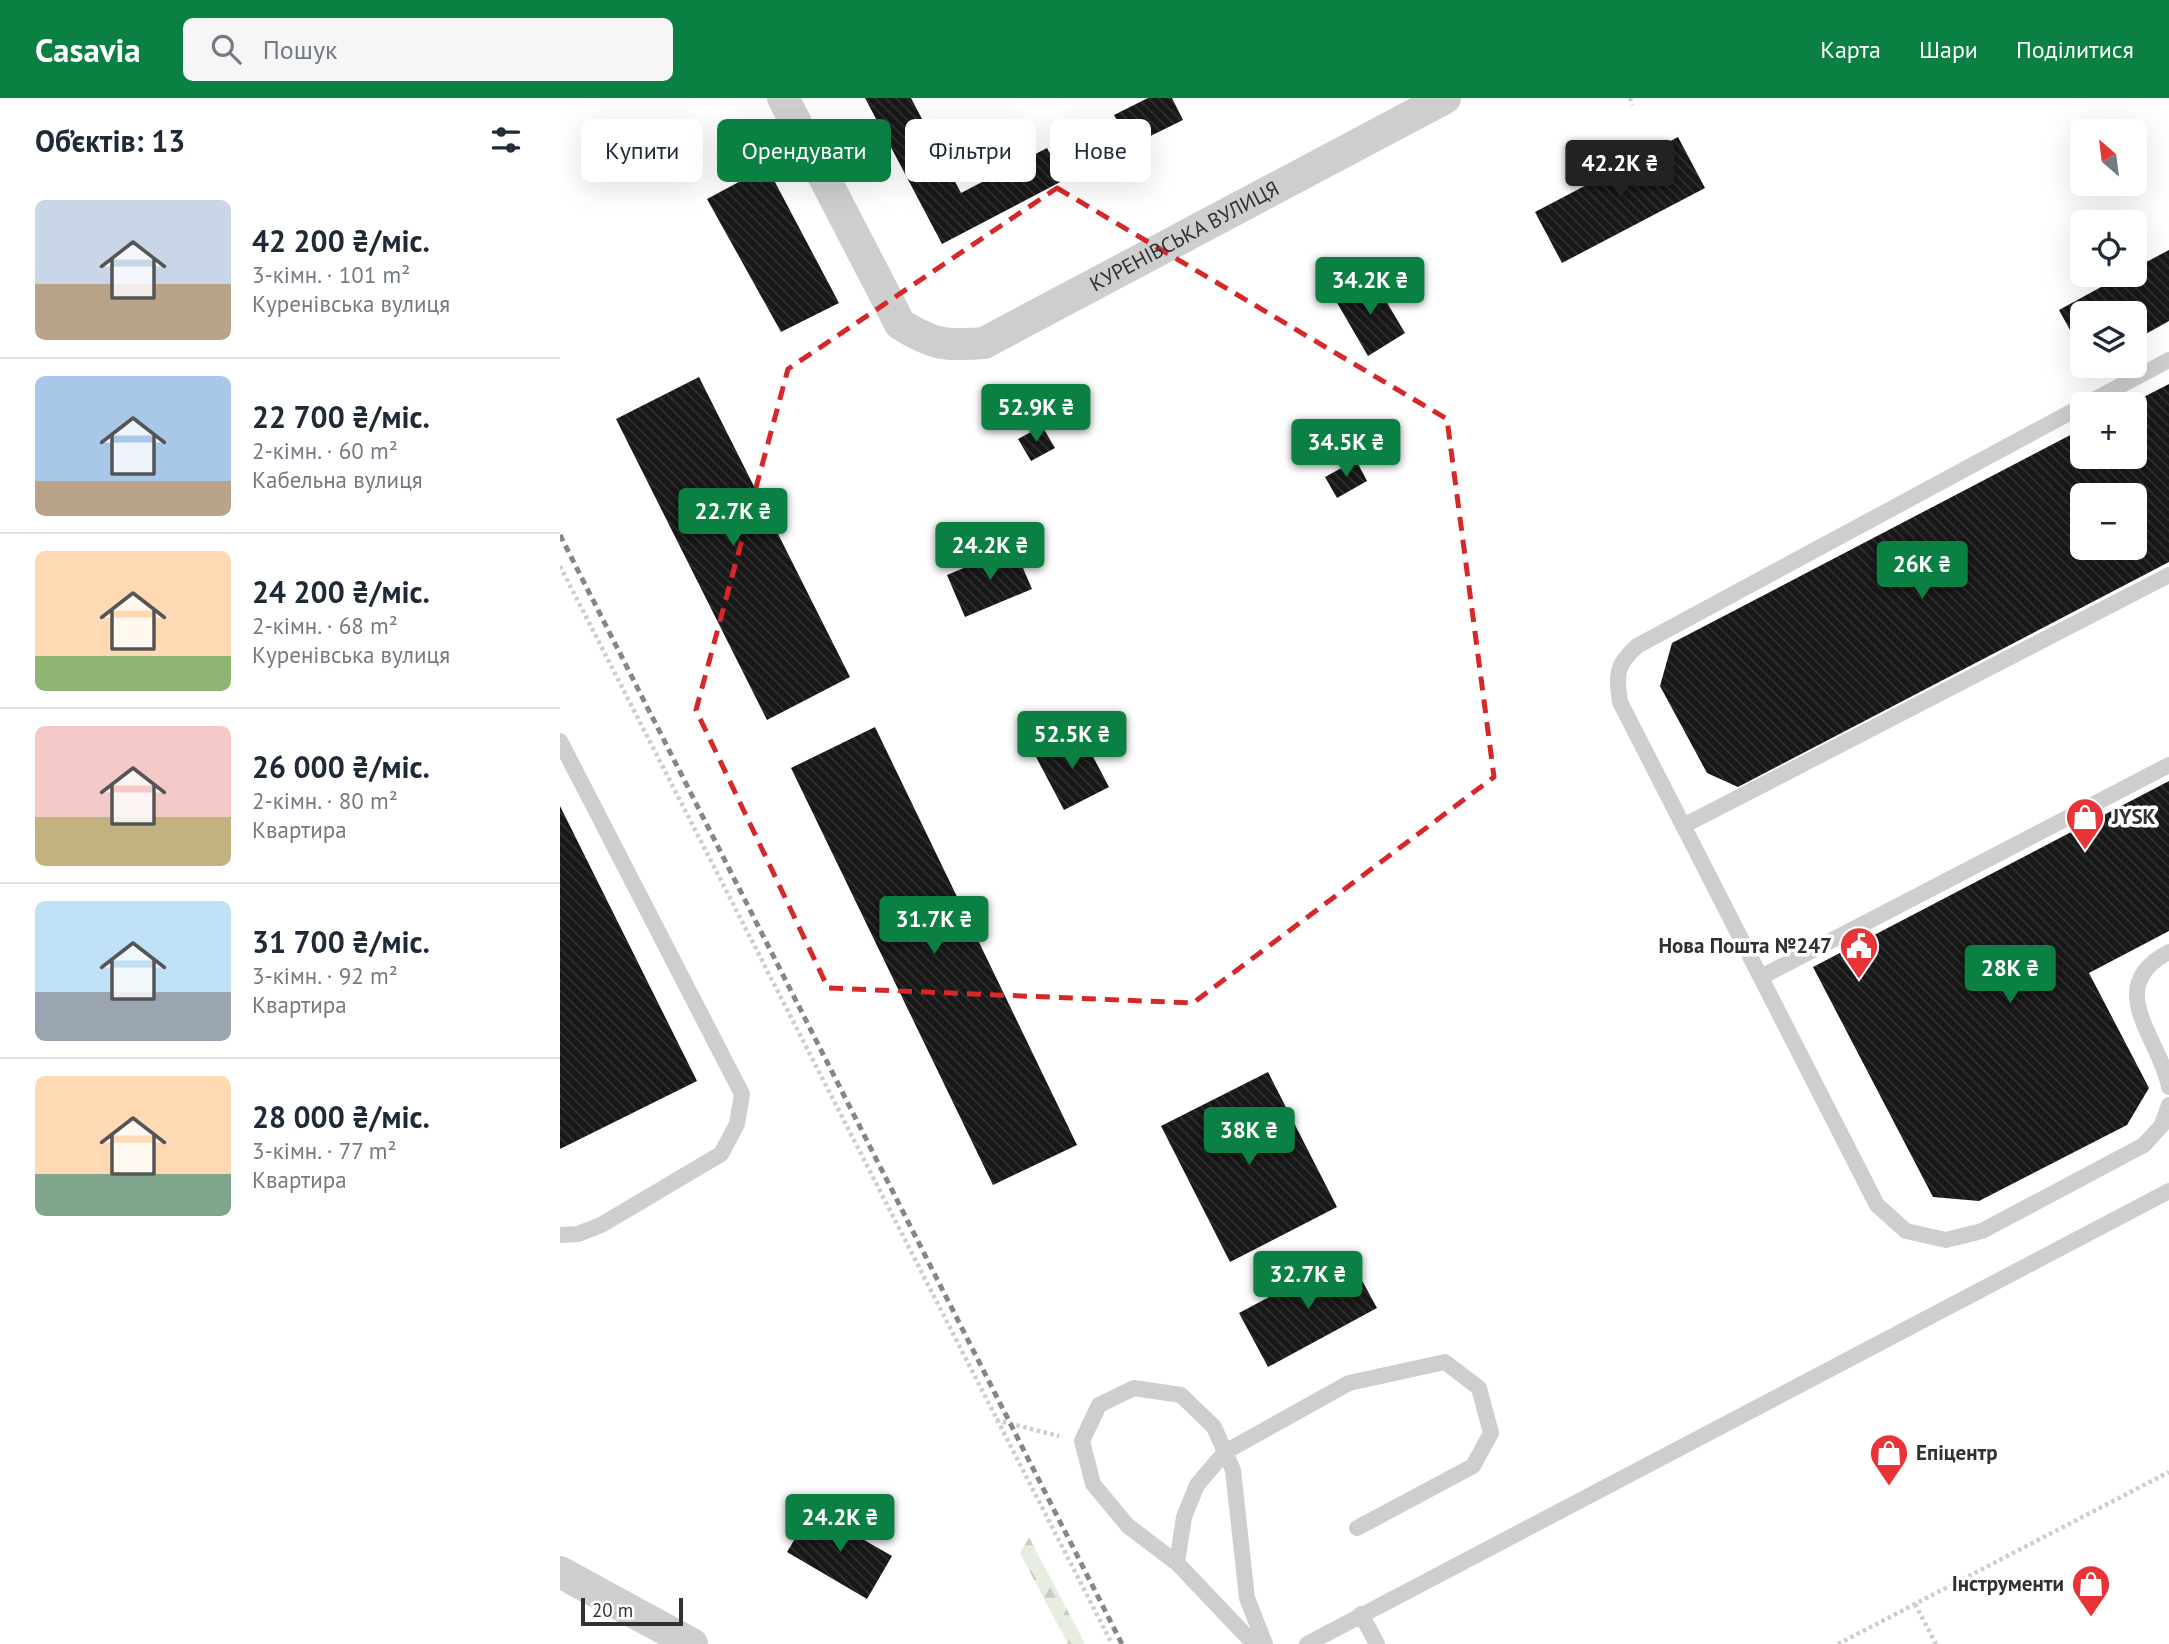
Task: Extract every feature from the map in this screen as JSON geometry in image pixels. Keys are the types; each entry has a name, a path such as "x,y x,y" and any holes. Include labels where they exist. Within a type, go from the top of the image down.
{"street":[{"name":"КУРЕНІВСЬКА ВУЛИЦЯ","path":"783,98 900,324 920,337 951,346 984,343 1445,98"},
{"path":"560,1572 692,1644"}],"lane":[{"path":"2109,392 2169,360"},
{"path":"2070,413 1637,646 1623,659 1617,680 1620,702 1877,1205 1906,1231 1946,1240 1982,1231 2144,1145 2162,1125 2169,1105"},
{"path":"1683,826 2169,575"},
{"path":"560,741 742,1094 737,1124 721,1154 601,1225 578,1234 560,1235"},
{"path":"1761,976 2169,765"},
{"path":"2169,952 2159,957 2141,977 2136,1000 2142,1023 2167,1074 2169,1087"},
{"path":"1307,1644 2169,1191"},
{"path":"1177,1563 1184,1517 1197,1485 1225,1452 1349,1383 1445,1362 1479,1388 1491,1433 1473,1466 1357,1528"},
{"path":"1254,1644 1177,1563 1128,1526 1093,1484 1082,1441 1099,1405 1134,1388 1181,1395 1214,1427 1233,1470 1248,1598 1265,1644"},
{"path":"1361,1614 1377,1644"}],"path":[{"path":"1630,98 1633,104"},
{"path":"560,566 1112,1644"},
{"path":"996,1420 1082,1441"},
{"path":"1838,1644 2169,1472"},
{"path":"1915,1604 1936,1644"}],"highlighted area":[{"path":"1057,188 1447,419 1494,777 1193,1003 828,988 696,710 788,369"}],"green space":[{"path":"1029,1537 1085,1644 1068,1644 1020,1553"}],"building":[{"path":"865,98 911,98 922,119 905,119 905,174 891,147 891,119 876,119"},
{"path":"1148,98 1172,98 1183,120 1151,136 1151,119 1116,119 1114,115"},
{"path":"1678,137 1705,188 1562,263 1535,212"},
{"path":"1047,148 1050,154 1050,182 1060,182 942,244 909,182 955,182 961,193 982,182 1036,182 1036,154"},
{"path":"739,182 775,182 839,303 781,332 707,199"},
{"path":"2169,250 2169,321 2147,333 2147,301 2075,301 2101,287 2147,287 2147,262"},
{"path":"1373,279 1405,333 1368,356 1336,301"},
{"path":"2070,304 2070,330 2059,310"},
{"path":"699,377 850,677 767,720 616,419"},
{"path":"2169,384 2169,562 1738,787 1707,773 1660,686 1672,643 2070,435 2070,469 2147,469 2147,395"},
{"path":"1042,426 1055,448 1031,461 1018,439"},
{"path":"1356,460 1367,481 1337,498 1325,477"},
{"path":"1014,547 1032,589 965,617 947,575"},
{"path":"875,727 1077,1145 993,1185 791,768"},
{"path":"1080,732 1109,787 1064,810 1035,755"},
{"path":"2169,781 2169,931 2089,973 2149,1088 2127,1125 1979,1201 1933,1197 1813,967"},
{"path":"560,806 697,1081 560,1149"},
{"path":"1268,1072 1337,1207 1230,1262 1161,1126"},
{"path":"1348,1255 1377,1308 1268,1367 1239,1313"},
{"path":"812,1510 892,1556 867,1599 787,1552"}],"railway":[{"path":"560,535 1122,1644"}],"place":[{"name":"JYSK","path":"2085,851"},
{"name":"Нова Пошта №247","path":"1859,980"},
{"name":"Епіцентр","path":"1889,1487"},
{"name":"Інструменти","path":"2091,1618"}]}
